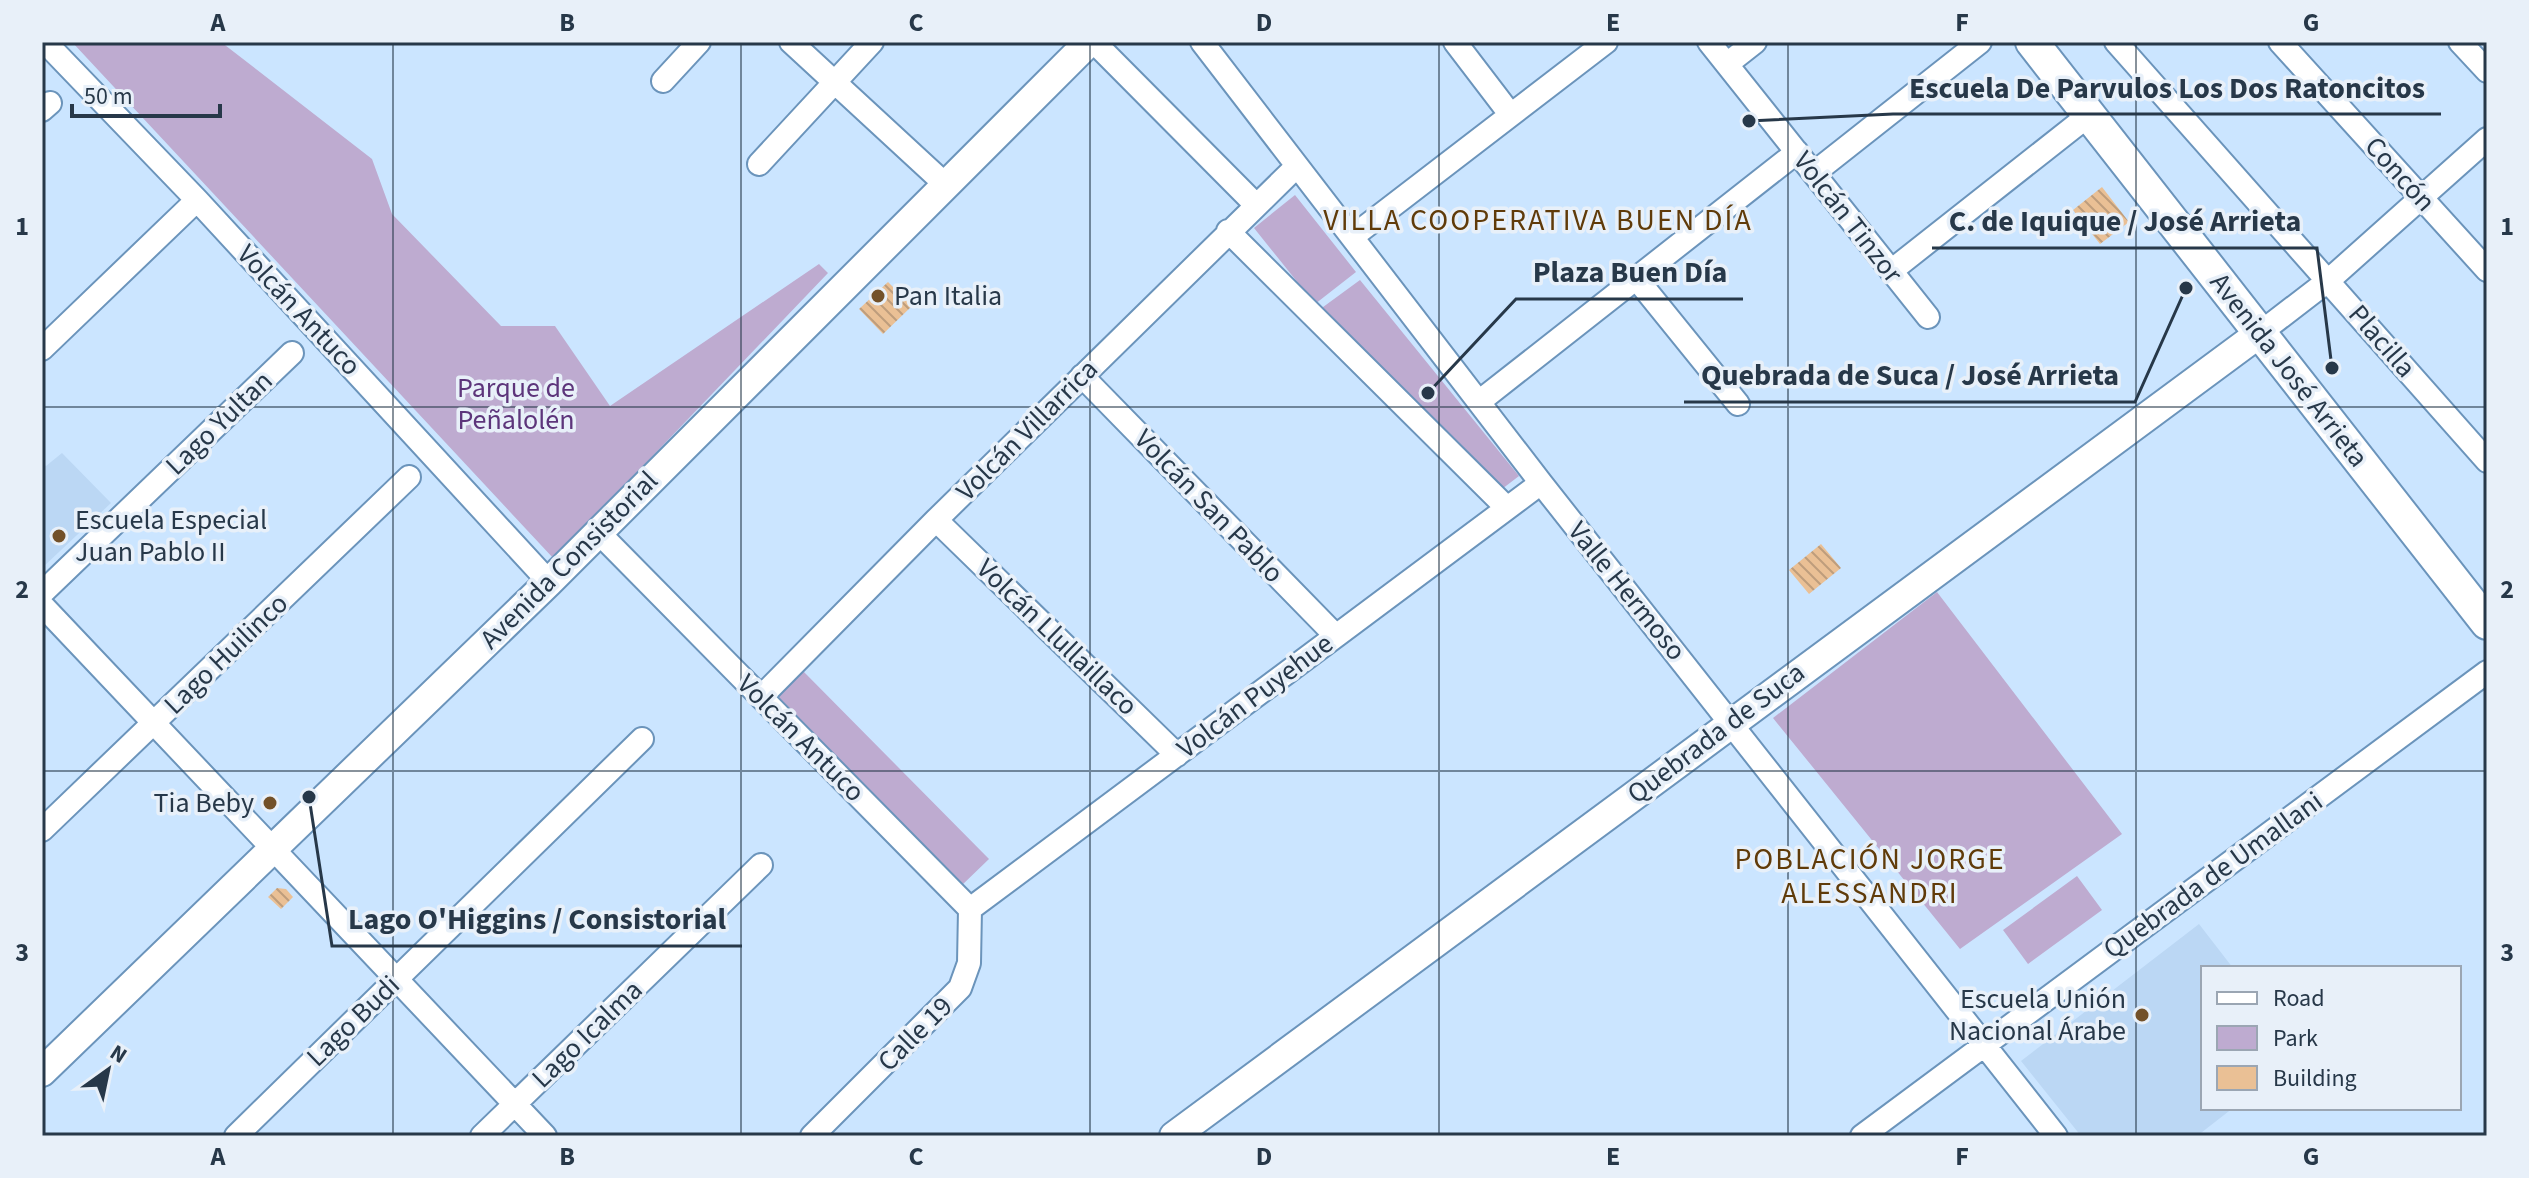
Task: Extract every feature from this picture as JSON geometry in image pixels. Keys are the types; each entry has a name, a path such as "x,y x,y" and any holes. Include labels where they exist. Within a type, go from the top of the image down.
{"main road":[{"name":"Avenida José Arrieta","path":"2032,42 2487,623"}],"street":[{"name":"Volcán Antuco","path":"45,42 197,200 549,582"},
{"path":"663,81 699,42"},
{"path":"791,42 946,185"},
{"path":"759,164 872,42"},
{"path":"1092,42 1256,205"},
{"name":"Avenida Consistorial","path":"42,1072 549,582 1092,42"},
{"name":"Valle Hermoso","path":"1202,42 1541,483 2056,1136"},
{"path":"1455,42 1510,114"},
{"path":"1352,237 1606,42"},
{"name":"Volcán Tinzor","path":"1709,42 1928,317"},
{"path":"1727,64 1755,42"},
{"path":"1814,173 1980,42"},
{"name":"Placilla","path":"2116,42 2487,461"},
{"name":"Concón","path":"2280,42 2487,270"},
{"path":"2460,42 2487,71"},
{"path":"1891,271 2089,115"},
{"path":"2260,333 2329,280 2487,139"},
{"path":"1480,401 1797,152"},
{"name":"Volcán Villarrica","path":"761,697 936,520 1296,167"},
{"path":"42,349 197,200"},
{"path":"1228,231 1507,508"},
{"path":"1636,278 1738,404"},
{"name":"Quebrada de Suca","path":"1174,1136 1731,721 2260,333"},
{"name":"Lago Yultan","path":"42,593 292,353"},
{"name":"Volcán San Pablo","path":"1082,376 1336,636"},
{"name":"Lago Huilinco","path":"42,830 409,477"},
{"name":"Volcán Puyehue","path":"970,909 1541,483"},
{"name":"Volcán Llullaillaco","path":"936,520 1177,755"},
{"name":"Volcán Antuco","path":"598,532 970,909"},
{"path":"42,605 545,1136"},
{"name":"Quebrada de Umallani","path":"1862,1136 2487,672"},
{"name":"Lago Budi","path":"236,1136 642,739"},
{"name":"Lago Icalma","path":"482,1136 761,865"},
{"name":"Calle 19","path":"812,1136 960,988 969,963 970,909"}],"shaded area":[{"name":"Escuela Especial Juan Pablo II","path":"62,453 111,503 42,568 42,463 46,466"},
{"name":"Escuela Unión Nacional Árabe","path":"2199,924 2231,966 2201,966 2201,1110 2230,1110 2197,1136 2081,1136 2021,1061"}],"green space":[{"name":"Parque de Peñalolén","path":"72,42 221,42 372,159 392,214 501,326 555,326 610,406 819,264 828,273 554,559"},
{"path":"1295,195 1356,272 1315,304 1254,228"},
{"path":"1360,280 1519,476 1502,489 1319,310"},
{"path":"1937,592 2122,834 1960,949 1773,718"},
{"path":"803,671 989,859 960,887 775,699"},
{"path":"2077,876 2102,910 2028,964 2003,930"}],"building":[{"path":"2102,187 2129,222 2100,244 2073,210"},
{"path":"888,282 912,306 883,334 859,309"},
{"path":"1821,544 1841,568 1809,594 1789,570"},
{"path":"277,888 286,889 293,897 281,909 268,897"}],"place":[{"name":"Escuela De Parvulos Los Dos Ratoncitos","path":"1749,121"},
{"name":"Quebrada de Suca / José Arrieta","path":"2186,288"},
{"name":"Pan Italia","path":"878,296"},
{"name":"C. de Iquique / José Arrieta","path":"2332,368"},
{"name":"Plaza Buen Día","path":"1428,393"},
{"name":"Escuela Especial Juan Pablo II","path":"59,536"},
{"name":"Lago O'Higgins / Consistorial","path":"309,797"},
{"name":"Tia Beby","path":"270,803"},
{"name":"Escuela Unión Nacional Árabe","path":"2142,1015"}],"district":[{"name":"VILLA COOPERATIVA BUEN DÍA","path":"1538,220"},
{"name":"POBLACIÓN JORGE ALESSANDRI","path":"1870,876"}]}
